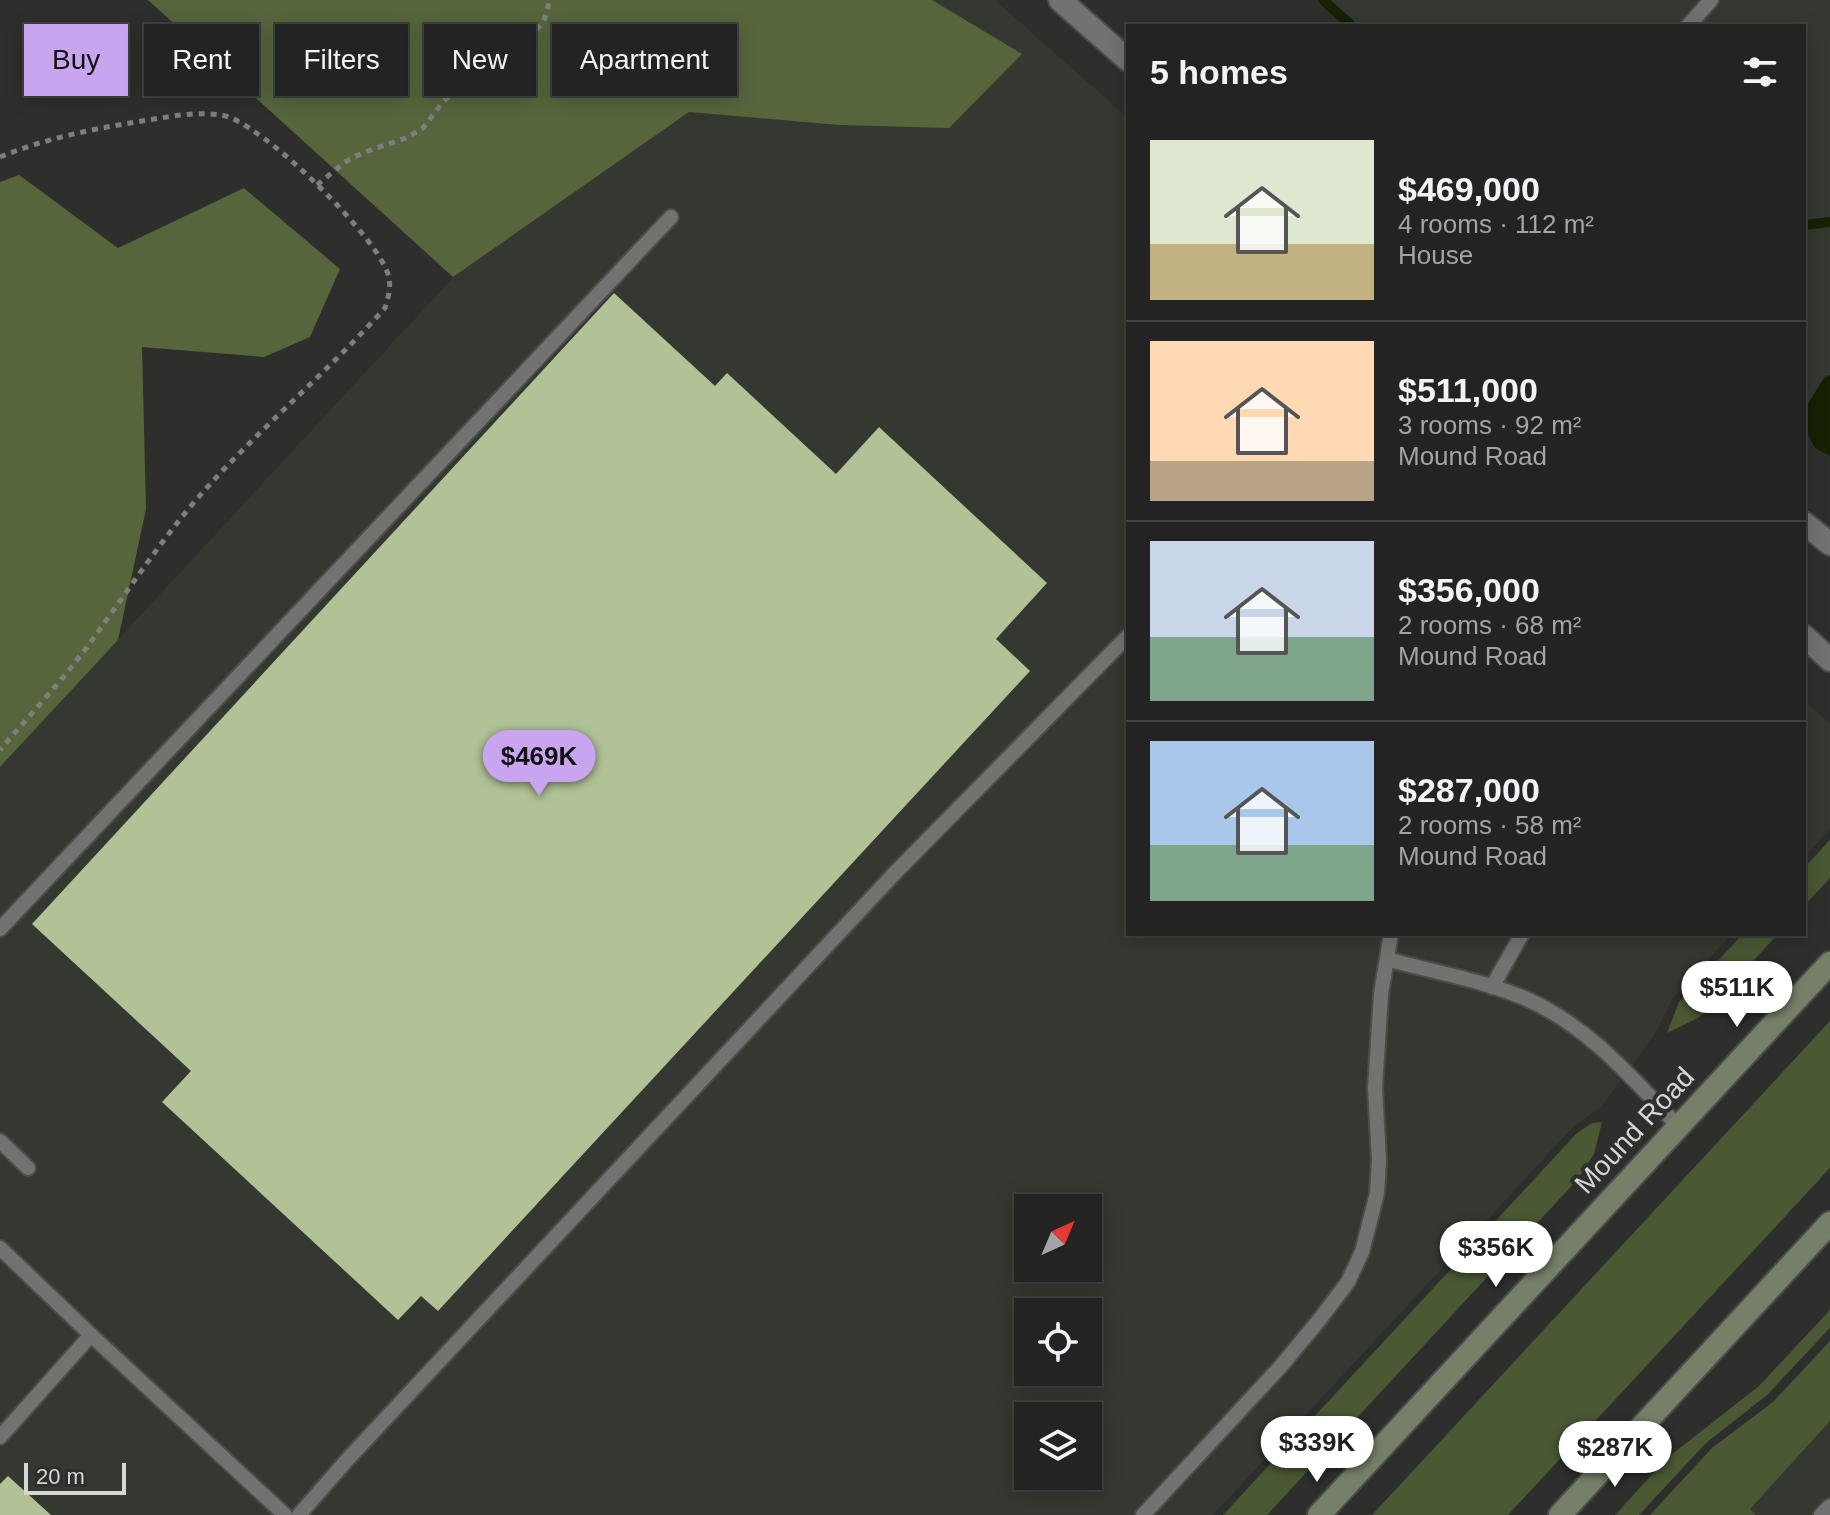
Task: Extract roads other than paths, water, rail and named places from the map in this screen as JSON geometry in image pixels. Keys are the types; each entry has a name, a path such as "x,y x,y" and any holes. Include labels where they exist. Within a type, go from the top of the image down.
{"main road":[{"name":"Mound Road","path":"1319,1515 1830,963"},
{"path":"1560,1515 1830,1223"}],"street":[{"path":"1060,0 1126,58"},
{"path":"1806,525 1830,544"},
{"path":"1806,638 1830,660"}],"lane":[{"path":"1690,24 1711,0"},
{"path":"0,929 671,217"},
{"path":"299,1515 893,875 1126,638"},
{"path":"1143,1515 1281,1366 1348,1282 1362,1252 1377,1193 1379,1161 1375,1088 1381,994 1391,936"},
{"path":"1492,987 1521,936"},
{"path":"1387,959 1492,987 1528,1000 1560,1017 1611,1056 1678,1126"},
{"path":"0,1141 28,1168"},
{"path":"0,1248 285,1515"},
{"path":"0,1437 91,1335"},
{"path":"1821,1515 1830,1506"}],"waterway":[{"path":"1323,0 1350,24"},
{"path":"1806,225 1830,222"}]}
